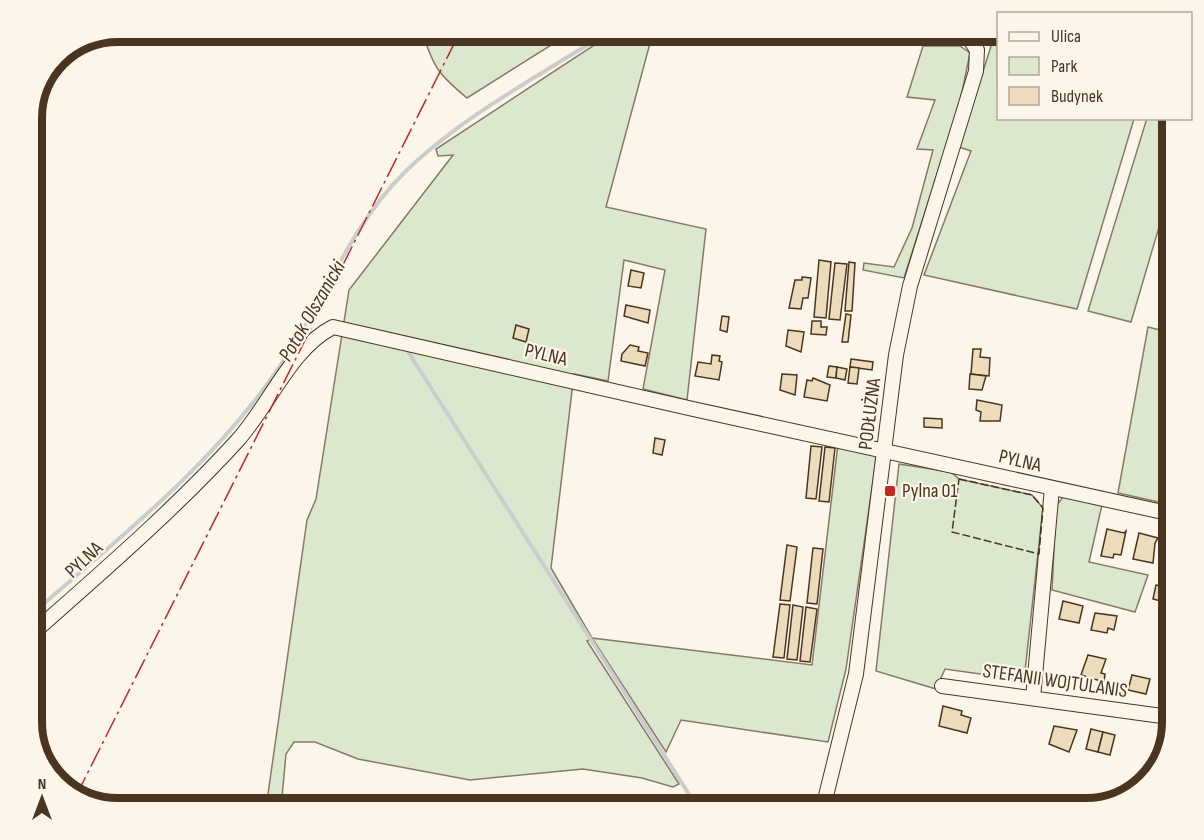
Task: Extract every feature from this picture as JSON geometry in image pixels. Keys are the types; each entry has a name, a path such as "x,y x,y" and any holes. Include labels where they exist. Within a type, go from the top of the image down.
{"street":[{"name":"PODŁUŻNA","path":"825,798 856,674 886,450 896,355 910,286 926,227 976,70 977,50 972,42"},
{"name":"PYLNA","path":"42,625 174,504 239,440 309,344 320,333 333,327 704,412 1162,512"},
{"path":"1033,698 1052,488"},
{"name":"STEFANII WOJTULANIS","path":"942,686 1162,716"}],"green space":[{"path":"426,42 556,42 467,98 438,70"},
{"path":"599,42 650,42 606,207 706,229 687,400 643,389 665,270 624,260 608,381 574,374 551,568 592,638 587,641 679,784 673,787 642,778 583,769 470,780 358,759 315,742 294,742 286,754 282,798 267,798 307,520 316,499 349,290 453,155 438,156 436,149"},
{"path":"992,42 997,42 997,120 1134,120 1077,309 924,275 971,151 959,147"},
{"path":"923,46 960,46 970,53 960,102 904,278 863,270 864,263 894,267 912,228 933,150 917,149 935,100 907,97"},
{"path":"1146,120 1162,120 1162,217 1131,322 1088,311"},
{"path":"1148,327 1162,330 1162,503 1118,493"},
{"path":"838,444 877,453 846,669 828,742 681,720 666,752 592,638 812,665"},
{"path":"899,464 951,472 959,479 1032,495 1043,508 1024,680 945,669 936,689 876,671"},
{"path":"1063,497 1102,505 1089,562 1148,575 1135,612 1052,590 1056,506"}],"building":[{"path":"819,260 831,262 826,318 814,317"},
{"path":"849,262 855,263 852,311 845,311"},
{"path":"835,263 847,264 840,320 829,319"},
{"path":"631,270 644,273 641,288 628,286"},
{"path":"802,277 811,278 808,298 803,298 801,309 789,308 795,280 802,280"},
{"path":"626,305 650,310 648,323 624,316"},
{"path":"846,314 851,315 848,342 842,342"},
{"path":"722,316 729,317 727,332 720,330"},
{"path":"812,321 821,321 821,327 827,327 826,335 811,334"},
{"path":"516,325 529,329 526,342 513,338"},
{"path":"788,330 804,332 801,352 786,346"},
{"path":"630,345 639,347 638,351 648,353 645,366 621,361 622,354"},
{"path":"973,349 981,349 980,357 990,358 989,376 971,374"},
{"path":"712,355 720,356 719,361 722,362 719,380 695,376 698,362 711,364"},
{"path":"851,359 873,362 872,370 850,367"},
{"path":"829,366 837,367 836,378 827,377"},
{"path":"837,367 847,369 845,380 836,378"},
{"path":"850,367 859,368 857,384 848,383"},
{"path":"782,374 797,375 795,395 780,390"},
{"path":"970,374 986,376 982,390 969,389"},
{"path":"813,378 830,385 827,401 804,397 807,380 812,381"},
{"path":"977,400 1002,405 1000,421 980,421 981,412 976,410"},
{"path":"924,418 942,419 942,428 924,427"},
{"path":"655,438 665,440 662,455 653,453"},
{"path":"811,446 822,447 816,499 806,498"},
{"path":"825,447 835,448 829,502 819,501"},
{"path":"1107,529 1124,533 1126,531 1121,555 1114,554 1113,558 1101,556"},
{"path":"1139,533 1158,538 1155,543 1153,563 1133,559"},
{"path":"787,545 797,547 790,601 780,600"},
{"path":"813,548 823,549 817,604 807,603"},
{"path":"1156,585 1162,586 1162,601 1153,599"},
{"path":"1063,601 1083,606 1079,623 1059,619"},
{"path":"780,604 790,605 784,658 773,657"},
{"path":"793,605 803,607 797,660 787,659"},
{"path":"806,607 817,609 810,662 800,661"},
{"path":"1095,613 1117,616 1114,630 1108,628 1107,633 1091,630"},
{"path":"1088,655 1106,659 1101,673 1105,674 1104,682 1081,675"},
{"path":"1132,675 1150,679 1146,694 1128,690"},
{"path":"943,706 962,711 961,715 971,718 967,733 939,726"},
{"path":"1054,726 1077,730 1069,752 1049,744"},
{"path":"1091,729 1103,732 1098,752 1086,749"},
{"path":"1103,732 1115,735 1110,755 1098,752"}],"waterway":[{"name":"Potok Olszanicki","path":"42,605 162,500 192,471 250,407 292,347 350,244 383,196 403,174 425,153 475,115 592,42"},
{"path":"407,350 691,798"}],"fence":[{"path":"959,479 1032,495 1043,508 1039,554 952,532 959,479"}],"power":[{"path":"80,788 455,42"}],"place":[{"name":"Pylna 01","path":"890,491"}]}
